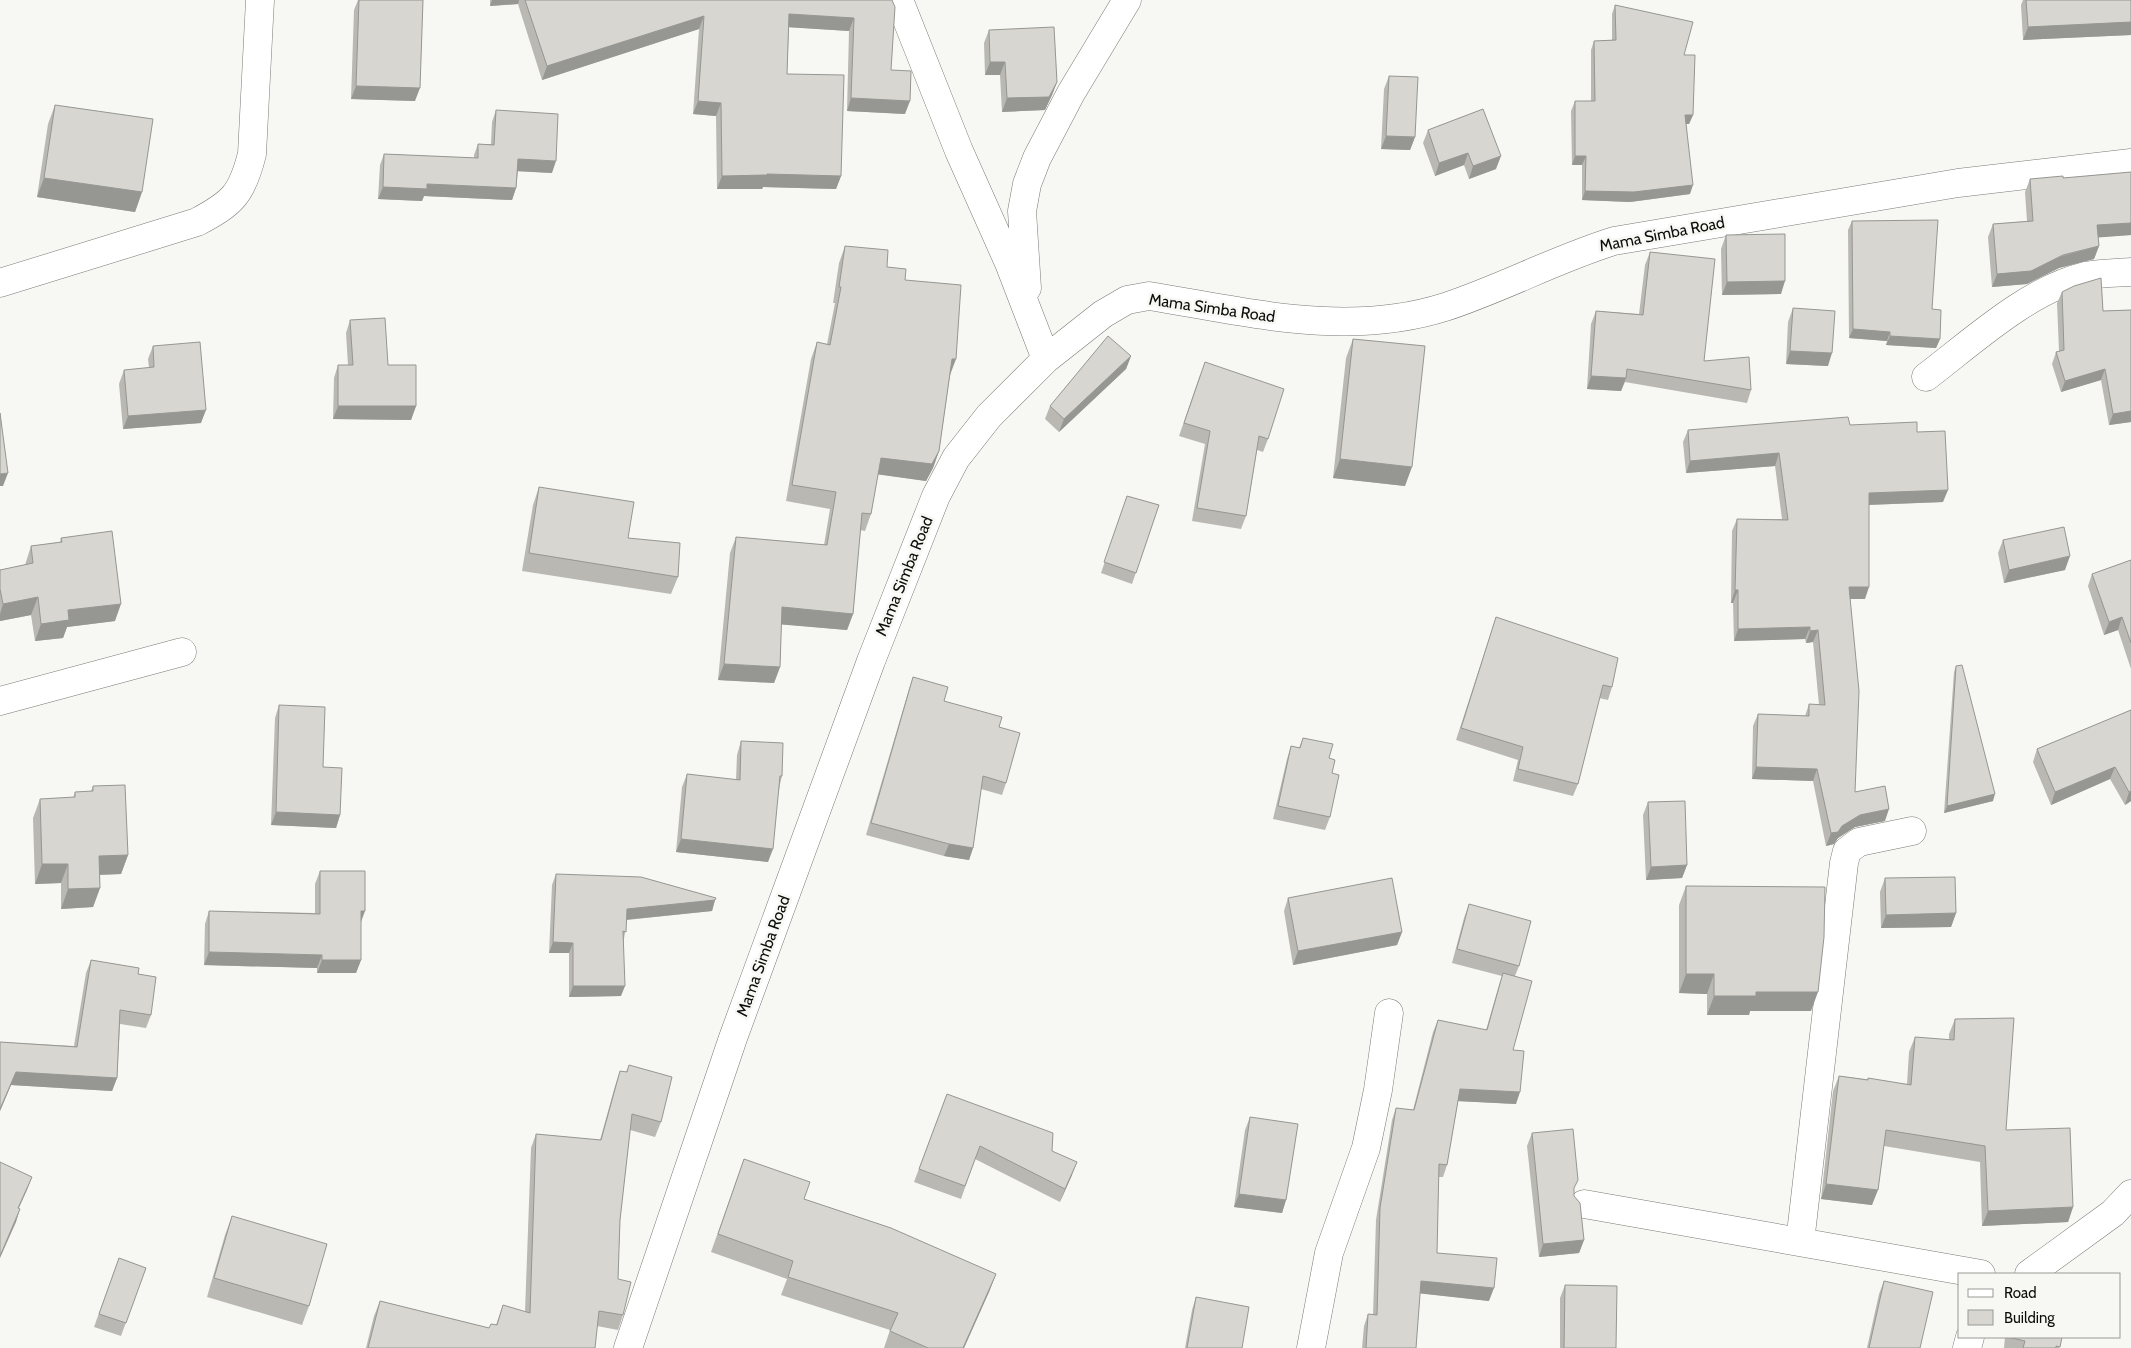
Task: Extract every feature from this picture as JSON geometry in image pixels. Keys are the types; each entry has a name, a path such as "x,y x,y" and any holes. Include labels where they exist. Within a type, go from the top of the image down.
{"street":[{"path":"0,283 197,222 221,210 237,195 247,176 252,154 260,0"},
{"path":"899,0 948,124 1009,263 1046,359"},
{"path":"1028,315 1022,211 1027,184 1037,158 1072,93 1127,0"},
{"name":"Mama Simba Road","path":"628,1348 733,1038 871,661 936,496 956,458 989,416 1046,359 1103,314 1127,300 1149,296 1296,320 1352,322 1396,319 1444,307 1579,252 1614,241 1958,183 2131,163"},
{"path":"1926,377 2019,307 2054,287 2084,277 2105,273 2131,272"},
{"path":"0,701 182,652"},
{"path":"1800,1242 1844,863 1847,851 1859,842 1912,831"},
{"path":"1311,1348 1328,1253 1366,1148 1378,1090 1389,1013"},
{"path":"2030,1273 2114,1213 2131,1194"},
{"path":"1584,1204 1976,1273"}],"building":[{"path":"359,0 423,0 420,88 356,86"},
{"path":"525,0 892,0 895,7 891,70 911,71 910,101 851,98 854,18 789,14 787,74 844,75 841,176 767,174 722,176 721,103 698,101 704,16 547,66"},
{"path":"2026,0 2131,0 2131,22 2028,27"},
{"path":"1615,5 1693,22 1684,55 1695,55 1693,115 1685,115 1693,185 1634,192 1585,191 1586,156 1575,156 1575,101 1595,101 1594,41 1616,40"},
{"path":"1054,27 1057,82 1049,97 1007,98 1005,62 990,62 989,30"},
{"path":"1389,76 1418,77 1415,137 1386,136"},
{"path":"55,105 153,119 142,192 44,178"},
{"path":"1483,109 1501,156 1473,166 1468,153 1439,163 1428,130"},
{"path":"496,110 558,114 556,161 518,159 516,188 427,184 427,189 383,187 384,154 478,158 478,144 494,145"},
{"path":"2131,172 2131,223 2097,225 2099,246 2063,255 2031,271 1997,274 1993,224 2033,221 2030,179"},
{"path":"1938,220 1932,309 1941,310 1940,339 1890,336 1890,332 1853,329 1852,221"},
{"path":"1785,234 1785,281 1727,282 1726,235"},
{"path":"845,246 888,250 887,267 906,269 905,280 961,285 956,359 952,359 939,451 932,464 881,458 871,514 862,513 853,614 782,607 780,667 724,664 736,537 827,545 836,492 792,485 817,342 830,345 841,287 839,287"},
{"path":"1650,252 1715,259 1704,361 1749,357 1751,390 1627,369 1626,378 1591,376 1596,311 1643,315"},
{"path":"2101,278 2103,311 2131,310 2131,411 2113,414 2105,369 2065,381 2056,352 2064,350 2062,292 2074,286"},
{"path":"1793,308 1835,311 1832,353 1790,351"},
{"path":"385,318 388,365 416,365 416,406 338,406 338,365 353,365 350,320"},
{"path":"1108,336 1131,356 1064,419 1050,406"},
{"path":"1353,339 1425,346 1412,467 1340,459"},
{"path":"200,342 206,410 128,416 124,370 154,367 153,346"},
{"path":"1205,362 1284,389 1268,439 1259,436 1246,516 1197,508 1210,431 1184,423"},
{"path":"0,413 8,473 0,474"},
{"path":"1848,417 1850,425 1917,422 1917,432 1945,431 1948,490 1869,493 1869,587 1849,587 1859,691 1855,792 1885,786 1889,809 1860,815 1842,826 1838,832 1831,833 1817,769 1756,767 1758,714 1809,716 1809,704 1825,705 1818,630 1810,631 1810,627 1738,629 1738,590 1735,590 1737,519 1788,520 1779,453 1690,461 1688,430"},
{"path":"539,487 634,502 628,538 680,543 678,577 529,553"},
{"path":"1127,496 1159,505 1136,573 1104,562"},
{"path":"2064,527 2070,556 2009,570 2003,540"},
{"path":"112,531 121,604 68,610 69,620 41,624 38,597 3,604 0,589 0,570 33,563 31,546 62,542 61,538"},
{"path":"2131,560 2131,643 2122,617 2109,622 2092,574"},
{"path":"1496,617 1618,658 1612,687 1603,685 1578,784 1518,769 1523,747 1461,728"},
{"path":"1962,665 1995,794 1947,806 1956,666"},
{"path":"913,677 948,687 944,701 1002,717 999,727 1020,733 1006,783 983,776 973,848 949,844 871,823"},
{"path":"279,705 325,707 323,767 342,768 340,815 276,812"},
{"path":"2131,710 2131,791 2129,792 2115,767 2055,792 2037,749"},
{"path":"1303,738 1333,744 1329,758 1335,760 1332,773 1339,775 1330,817 1278,806 1291,746 1300,748"},
{"path":"741,741 783,743 782,776 780,776 773,849 681,839 687,774 740,780"},
{"path":"125,785 128,855 99,856 100,888 68,889 68,864 42,864 40,799 75,797 75,792 93,791 93,786"},
{"path":"1685,801 1687,865 1651,867 1648,802"},
{"path":"320,871 365,871 365,911 361,911 361,960 322,960 322,955 209,952 209,911 320,914"},
{"path":"556,874 641,877 716,898 715,900 627,909 626,932 623,931 625,986 573,986 573,943 553,942"},
{"path":"1955,877 1956,913 1886,915 1885,878"},
{"path":"1392,878 1402,932 1298,951 1288,898"},
{"path":"1686,886 1825,887 1824,937 1818,992 1756,992 1756,996 1714,996 1714,974 1686,974"},
{"path":"1469,904 1531,921 1519,966 1457,949"},
{"path":"91,960 139,968 138,974 156,977 151,1015 120,1010 117,1078 16,1072 0,1109 0,1042 77,1047"},
{"path":"1503,973 1532,981 1513,1050 1524,1051 1520,1092 1460,1089 1447,1165 1439,1164 1437,1253 1497,1258 1494,1288 1421,1281 1416,1348 1366,1348 1368,1314 1377,1315 1380,1208 1396,1108 1414,1110 1438,1020 1487,1030"},
{"path":"2014,1018 2006,1130 2070,1128 2073,1207 1988,1211 1985,1146 1886,1130 1878,1190 1826,1184 1839,1076 1868,1080 1868,1078 1911,1085 1915,1037 1954,1040 1955,1019"},
{"path":"629,1065 672,1077 661,1122 632,1114 620,1220 618,1279 631,1282 623,1315 599,1311 595,1348 368,1348 380,1301 489,1328 491,1324 497,1325 503,1305 530,1313 536,1134 601,1140 620,1071 627,1072"},
{"path":"947,1094 1053,1133 1052,1151 1077,1162 1065,1189 980,1146 965,1186 919,1169"},
{"path":"1250,1117 1298,1124 1286,1200 1239,1194"},
{"path":"1573,1129 1578,1180 1574,1188 1574,1196 1580,1203 1584,1240 1543,1244 1532,1133"},
{"path":"744,1159 810,1182 804,1199 891,1228 996,1274 963,1348 928,1348 890,1331 898,1313 788,1277 793,1261 718,1234"},
{"path":"0,1162 32,1177 0,1256"},
{"path":"232,1216 327,1244 309,1306 214,1278"},
{"path":"119,1258 146,1268 126,1323 99,1314"},
{"path":"1884,1281 1933,1292 1920,1348 1869,1348"},
{"path":"1565,1285 1617,1286 1616,1348 1564,1348"},
{"path":"1196,1297 1249,1307 1242,1348 1187,1348"},
{"path":"2012,1338 2062,1338 2060,1347 2056,1346 2056,1348 2023,1348 2025,1341"}]}
